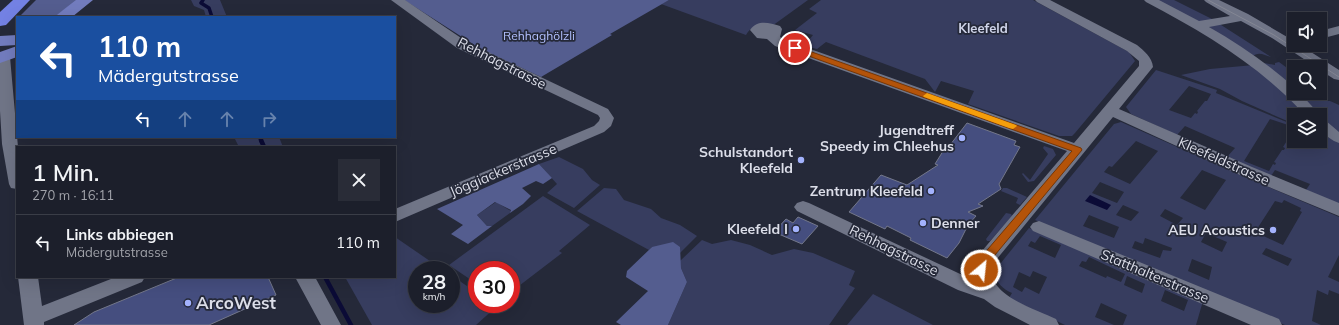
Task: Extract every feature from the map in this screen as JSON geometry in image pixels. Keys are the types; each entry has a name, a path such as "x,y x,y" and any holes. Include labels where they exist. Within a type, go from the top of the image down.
{"main road":[{"path":"63,16 86,0"},
{"path":"5,52 16,41"}],"street":[{"name":"Rehhagstrasse","path":"397,0 462,45 603,112 607,115 607,120"},
{"path":"991,294 982,275 983,263 1146,67 1145,60 1132,48 1040,0"},
{"path":"1150,0 1197,25 1230,45 1261,67 1294,94 1307,108"},
{"path":"1210,0 1287,40"},
{"path":"1197,25 1244,17"},
{"path":"1327,33 1339,30"},
{"path":"773,36 780,43 1078,150"},
{"path":"5,52 9,133 16,178"},
{"path":"1305,52 1339,76"},
{"name":"Kleefeldstrasse","path":"1110,110 1246,171 1339,210"},
{"name":"Jöggiackerstrasse","path":"396,216 602,128 607,120"},
{"path":"1327,130 1339,138"},
{"name":"Rehhagstrasse","path":"803,207 965,285 991,294 1007,305 1049,325"},
{"name":"Statthalterstrasse","path":"1039,227 1272,325"},
{"path":"28,278 33,321 133,278"},
{"path":"306,278 331,325"}],"shaded area":[{"path":"191,0 220,0 227,16 206,16 204,10 194,6"},
{"path":"669,0 808,0 772,26 760,25 751,28 746,35 661,4"},
{"path":"821,0 1033,0 1129,52 1135,61 1072,136 1059,136 968,104 974,91 941,81 935,92 925,79 826,42 817,49 804,46 813,35 795,30 817,13 809,9"},
{"path":"1155,0 1174,0 1214,20 1199,22"},
{"path":"1218,23 1271,57 1257,54 1252,57 1206,25"},
{"path":"1279,62 1287,68 1287,84 1264,63 1275,65 1275,63"},
{"path":"1254,65 1287,95 1287,100 1292,100 1301,108 1287,108 1287,121 1242,101 1220,89 1181,75 1210,69"},
{"path":"1156,70 1217,90 1216,93 1287,122 1287,125 1270,119 1244,161 1269,171 1273,164 1275,165 1276,163 1274,162 1282,150 1284,150 1285,148 1283,147 1287,141 1287,148 1327,148 1327,137 1339,141 1339,204 1306,190 1310,184 1275,170 1271,176 1227,157 1235,148 1185,126 1177,135 1131,114 1126,107","holes":["1189,86 1211,94 1207,101 1205,101 1197,111 1197,114 1195,113 1191,118 1169,110"]},
{"path":"1303,100 1330,101 1339,105 1339,136 1327,127 1327,108 1312,108"},
{"path":"1121,122 1339,217 1339,255 1328,277 1339,282 1339,294 1329,290 1328,295 1317,290 1312,321 1321,325 1285,325 1035,220 1114,124","holes":["1136,141 1158,151 1130,184 1104,172 1109,166 1112,167","1202,170 1226,180 1205,210 1180,198","1100,182 1124,192 1117,203 1092,193","1284,200 1301,208 1300,211 1302,212 1283,245 1255,232 1275,201 1282,203","1123,205 1139,212 1131,221 1116,215","1165,209 1183,218 1177,225 1160,216","1089,215 1119,227 1114,238 1083,226","1206,233 1227,242 1222,252 1201,242","1145,238 1172,248 1171,251 1163,250 1160,258 1132,248 1135,241 1143,244","1266,248 1292,259 1288,266 1262,254","1192,259 1212,267 1209,280 1188,271"]},
{"path":"234,138 279,138 283,146 238,146"},
{"path":"1044,146 1053,149 1056,155 1034,181 1028,182 1022,174 1023,173 1030,180 1048,154 1043,148"},
{"path":"559,157 583,169 592,180 600,185 574,208 547,193 557,184 539,164"},
{"path":"604,188 616,189 624,200 651,209 661,218 680,225 697,236 680,253 680,247 652,247 649,250 577,211"},
{"path":"1003,188 1007,188 1027,197 1020,205 1016,203 1018,198 1001,191"},
{"path":"1090,195 1111,205 1107,210 1085,201"},
{"path":"543,196 590,225 559,251 562,253 520,285 520,261 468,261 468,278 460,272 460,261 454,261"},
{"path":"496,202 511,211 492,226 487,226 477,215"},
{"path":"1006,213 1011,214 1012,216 990,241 987,241 986,239"},
{"path":"1029,228 1203,301 1196,325 1123,325 1127,315 1101,303 1095,317 1114,325 1065,325 1009,298 1012,293 999,284 995,273 996,269","holes":["1040,236 1061,245 1055,258 1028,246 1031,241 1035,243","1089,257 1125,274 1121,282 1107,276 1106,278 1079,266 1082,261 1086,262","1033,271 1047,277 1039,294 1025,287 1022,292 1013,287 1019,272 1030,277","1127,276 1145,284 1142,293 1124,285","1165,290 1188,300 1184,311 1161,301"]},
{"path":"396,238 430,261 408,261 408,313 460,313 460,281 468,287 468,313 489,313 476,325 372,325 346,278 396,278"},
{"path":"702,240 712,244 731,240 750,245 772,255 794,249 813,253 855,271 849,285 855,288 829,325 668,325 687,282 681,268 680,261"},
{"path":"873,294 933,325 847,325"}],"green space":[{"path":"36,0 78,0 55,16 20,16"},
{"name":"Rehhaghölzli","path":"404,0 669,0 610,34 612,35 541,77 481,49"},
{"path":"539,164 552,178 543,184 536,181 522,188 531,196 523,204 510,213 511,210 495,202 477,215 487,226 492,226 468,244 451,234 463,225 437,209"},
{"path":"673,242 680,247 681,268 687,282 668,325 621,325 616,322 648,291 626,277 627,271 652,247"}],"building":[{"name":"Zentrum Kleefeld","path":"967,123 1016,141 1014,145 1020,147 999,184 1001,189 978,204 983,206 968,212 976,216 968,225 959,243 947,258 910,240 911,238 887,226 885,229 849,212 881,175 907,185 938,165 935,164 945,148 947,149"},
{"name":"Kleefeld I","path":"798,217 818,226 802,244 774,232 786,219 793,223"},
{"name":"ArcoWest","path":"177,278 268,278 276,295 209,325 74,325 94,312"}],"waterway":[{"path":"203,0 201,3 209,8 212,16"},
{"path":"261,140 264,146"},
{"path":"326,278 351,325"}],"tram line":[{"path":"1208,0 1274,35 1339,77"}],"slow traffic":[{"path":"927,96 1013,126"}],"place":[{"name":"Jugendtreff Speedy im Chleehus","path":"962,138"},
{"name":"Schulstandort Kleefeld","path":"801,160"},
{"name":"Zentrum Kleefeld","path":"931,191"},
{"name":"Denner","path":"923,223"},
{"name":"Kleefeld I","path":"796,229"},
{"name":"AEU Acoustics","path":"1273,230"},
{"name":"ArcoWest","path":"188,303"}],"district":[{"name":"Kleefeld","path":"983,28"}],"route":[{"path":"795,48 1078,150 986,259 981,266 981,270"}]}
